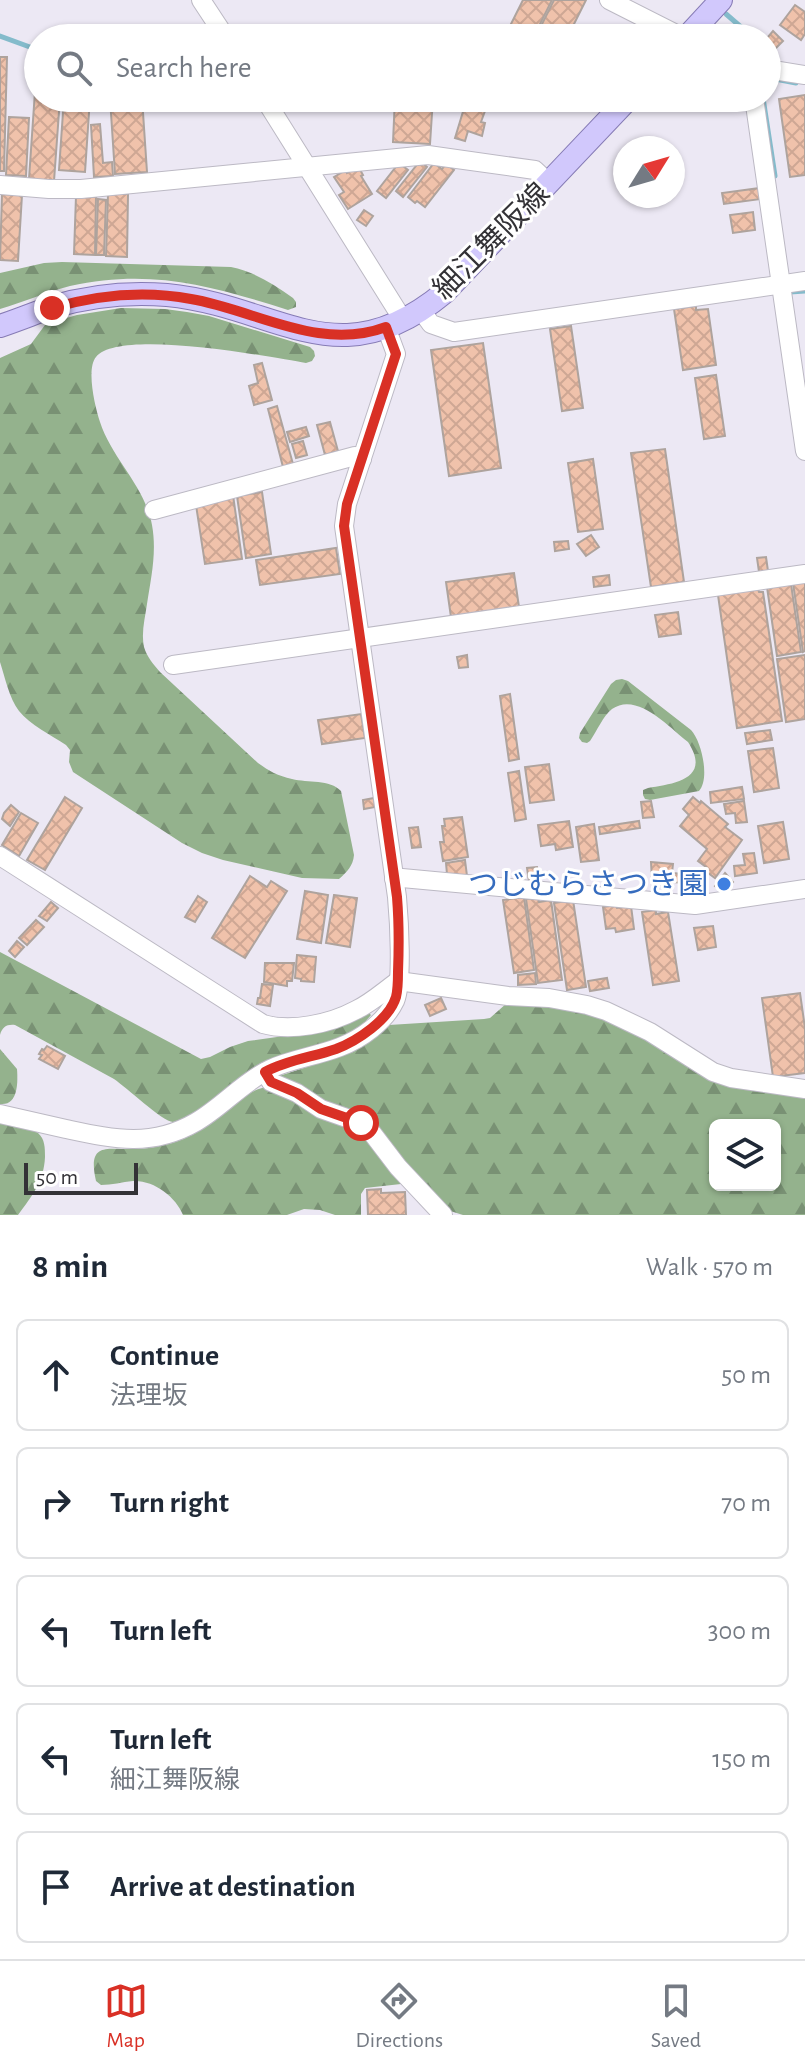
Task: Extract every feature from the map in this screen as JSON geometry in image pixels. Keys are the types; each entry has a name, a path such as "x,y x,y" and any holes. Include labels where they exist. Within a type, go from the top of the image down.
{"main road":[{"path":"698,24 721,0"},
{"name":"細江舞阪線","path":"0,326 74,301 143,294 212,303 316,334 363,333 404,319 458,280 616,112"}],"street":[{"path":"201,0 217,24"},
{"path":"609,0 657,24"},
{"path":"781,71 805,75"},
{"path":"0,1114 109,1139 140,1140 170,1134 198,1121 265,1072 336,1049 361,1036 392,1005 397,993 400,938 394,879 344,526 347,504 396,354 404,319 273,112"},
{"path":"756,112 805,451"},
{"path":"0,185 81,189 428,155 535,170 549,183"},
{"path":"404,319 454,332 805,281"},
{"path":"154,510 355,456 362,459"},
{"path":"173,665 805,574"},
{"path":"0,856 263,1024 286,1028 334,1019 358,1009 398,981 508,996 549,998 606,1011 650,1032 713,1072 731,1078 805,1089"},
{"path":"394,879 695,905 805,889"},
{"path":"265,1072 271,1082 297,1093 321,1109 361,1123 369,1129 398,1167 443,1215"}],"green space":[{"path":"62,262 231,267 271,283 293,298 296,307 288,310 181,282 128,279 70,286 0,309 0,273"},
{"path":"121,308 165,309 209,316 310,347 314,351 312,361 306,363 196,347 133,345 110,349 96,357 92,388 105,435 143,498 152,525 153,565 143,631 147,654 160,672 262,766 282,776 325,783 341,791 354,855 349,868 339,879 302,878 223,860 182,843 73,772 69,762 70,750 66,745 24,716 10,694 0,662 0,358 31,344 45,325 52,322"},
{"path":"622,679 691,730 701,751 704,770 699,791 645,799 643,790 687,777 696,764 688,742 642,708 622,705 612,709 590,741 582,742 579,738 611,684"},
{"path":"0,952 201,1059 248,1041 298,1034 368,1012 371,1015 360,1026 332,1041 255,1068 203,1108 173,1122 153,1111 114,1079 15,1025 5,1027 0,1035"},
{"path":"507,1003 586,1011 664,1046 805,1095 805,1215 463,1215 447,1210 401,1164 323,1104 279,1076 353,1052 389,1025 490,1018"},
{"path":"0,1049 17,1069 16,1092 6,1104 0,1104"},
{"path":"267,1087 359,1127 403,1181 401,1184 365,1188 361,1194 361,1215 335,1215 304,1209 287,1215 183,1215 170,1196 149,1183 133,1181 101,1185 96,1181 94,1159 102,1150 144,1148 178,1141 211,1124 246,1095"},
{"path":"0,1123 34,1131 44,1144 40,1181 18,1215 0,1215"}],"building":[{"path":"523,0 552,0 540,24 511,24"},
{"path":"554,0 586,0 574,24 542,24"},
{"path":"795,5 805,12 805,34 801,40 781,24"},
{"path":"0,57 7,57 4,171 0,171"},
{"path":"805,95 805,175 790,177 781,99"},
{"path":"34,112 59,112 54,181 29,179"},
{"path":"63,112 89,112 85,172 59,170"},
{"path":"111,112 143,112 147,172 115,174"},
{"path":"394,112 432,112 430,144 393,142"},
{"path":"463,112 485,112 481,122 485,123 482,136 468,131 465,141 455,138"},
{"path":"9,117 29,118 26,176 6,175"},
{"path":"100,124 103,163 112,162 113,176 94,177 91,125"},
{"path":"420,161 427,167 403,197 396,191"},
{"path":"399,163 408,170 386,198 377,191"},
{"path":"434,163 442,169 446,164 454,170 425,207 408,197"},
{"path":"358,166 372,194 348,209 339,195 344,192 334,177"},
{"path":"760,188 761,199 724,204 722,193"},
{"path":"2,194 22,195 18,261 0,260"},
{"path":"108,194 128,194 127,257 106,256"},
{"path":"76,196 96,197 95,255 74,254"},
{"path":"98,199 106,200 104,255 96,255"},
{"path":"364,210 373,216 366,226 357,220"},
{"path":"753,212 755,230 733,233 730,215"},
{"path":"696,306 696,310 708,309 716,365 683,370 674,309"},
{"path":"571,326 583,408 562,411 550,329"},
{"path":"483,343 501,468 449,476 431,350"},
{"path":"262,363 272,400 254,405 249,386 258,383 254,365"},
{"path":"716,375 725,436 704,439 695,378"},
{"path":"277,406 293,464 283,467 268,409"},
{"path":"330,422 338,451 325,455 317,425"},
{"path":"306,427 309,436 290,442 287,432"},
{"path":"303,441 307,455 296,458 292,444"},
{"path":"665,449 684,582 651,587 631,453"},
{"path":"593,459 603,529 578,532 568,463"},
{"path":"262,492 271,554 246,558 237,496"},
{"path":"233,495 242,559 205,564 196,505"},
{"path":"591,535 599,547 586,556 577,544"},
{"path":"568,541 569,549 555,551 554,542"},
{"path":"336,548 340,574 260,585 256,560"},
{"path":"766,557 768,571 759,572 757,558"},
{"path":"514,573 519,607 451,617 446,582"},
{"path":"609,575 610,585 594,587 593,577"},
{"path":"805,581 805,651 803,652 793,583"},
{"path":"791,584 801,652 777,656 767,587"},
{"path":"758,589 763,592 782,721 737,728 718,595"},
{"path":"678,612 681,634 659,637 655,615"},
{"path":"467,655 468,667 459,668 457,657"},
{"path":"805,655 805,719 786,722 777,659"},
{"path":"510,694 519,759 509,761 500,696"},
{"path":"361,714 365,738 322,744 318,720"},
{"path":"770,730 772,740 747,744 745,733"},
{"path":"773,748 779,788 754,792 748,751"},
{"path":"549,764 554,800 530,803 525,767"},
{"path":"519,771 526,819 515,821 508,773"},
{"path":"742,787 744,799 711,803 710,792"},
{"path":"65,797 82,808 45,870 27,860"},
{"path":"693,797 728,824 725,827 742,840 715,878 698,861 707,849 680,826 689,815 683,809"},
{"path":"374,798 375,807 364,809 363,800"},
{"path":"651,801 654,817 643,818 641,802"},
{"path":"744,801 747,822 736,823 735,813 726,814 724,804"},
{"path":"11,805 19,812 10,826 2,819"},
{"path":"21,813 38,823 19,856 2,845"},
{"path":"462,817 468,857 443,861 440,842 444,842 444,819"},
{"path":"569,821 573,847 556,850 555,844 541,846 538,825"},
{"path":"639,821 640,828 600,834 599,827"},
{"path":"783,822 789,859 764,863 758,826"},
{"path":"594,824 599,860 581,862 576,827"},
{"path":"418,827 421,847 412,848 409,828"},
{"path":"754,853 757,873 735,876 734,866 745,865 743,854"},
{"path":"465,860 467,876 447,874 446,863"},
{"path":"651,862 673,864 672,873 683,874 683,883 652,880"},
{"path":"537,867 539,881 529,882 527,868"},
{"name":"つじむらさつき園","path":"725,873 733,882 724,893 715,886"},
{"path":"250,876 267,887 271,881 287,891 245,958 212,938"},
{"path":"305,891 328,895 321,943 297,939"},
{"path":"334,895 357,898 350,947 326,943"},
{"path":"198,896 207,902 195,922 185,917"},
{"path":"524,897 534,970 514,973 503,900"},
{"path":"538,898 539,902 551,900 562,980 538,983 526,899"},
{"path":"573,900 586,987 567,990 554,903"},
{"path":"51,902 58,908 47,921 39,916"},
{"path":"616,905 617,908 631,906 634,929 616,932 615,928 606,929 603,907"},
{"path":"656,910 656,914 668,912 679,981 653,985 642,912"},
{"path":"36,920 44,927 27,945 19,938"},
{"path":"713,926 716,947 698,950 694,928"},
{"path":"17,941 24,947 15,957 9,951"},
{"path":"297,955 316,957 314,982 295,978"},
{"path":"265,963 294,963 292,981 287,981 287,986 264,982"},
{"path":"535,973 536,984 518,985 518,975"},
{"path":"607,978 609,988 590,991 588,981"},
{"path":"262,984 273,985 270,1006 257,1004"},
{"path":"800,993 805,1028 805,1073 773,1077 762,998"},
{"path":"441,998 446,1009 430,1016 425,1005"},
{"path":"47,1046 65,1056 58,1069 39,1059 42,1049"},
{"path":"381,1189 381,1193 405,1192 406,1215 368,1215 367,1190"}],"waterway":[{"path":"726,14 738,24"},
{"path":"0,36 24,45"},
{"path":"781,80 796,83"},
{"path":"765,112 775,176"},
{"path":"790,292 805,291"}],"place":[{"name":"つじむらさつき園","path":"724,884"}],"route":[{"path":"52,308 97,297 166,295 212,303 325,335 363,333 386,327 396,354 347,504 344,526 397,897 400,938 397,993 382,1018 361,1036 336,1049 265,1072 271,1082 297,1093 321,1109 361,1123"}]}
